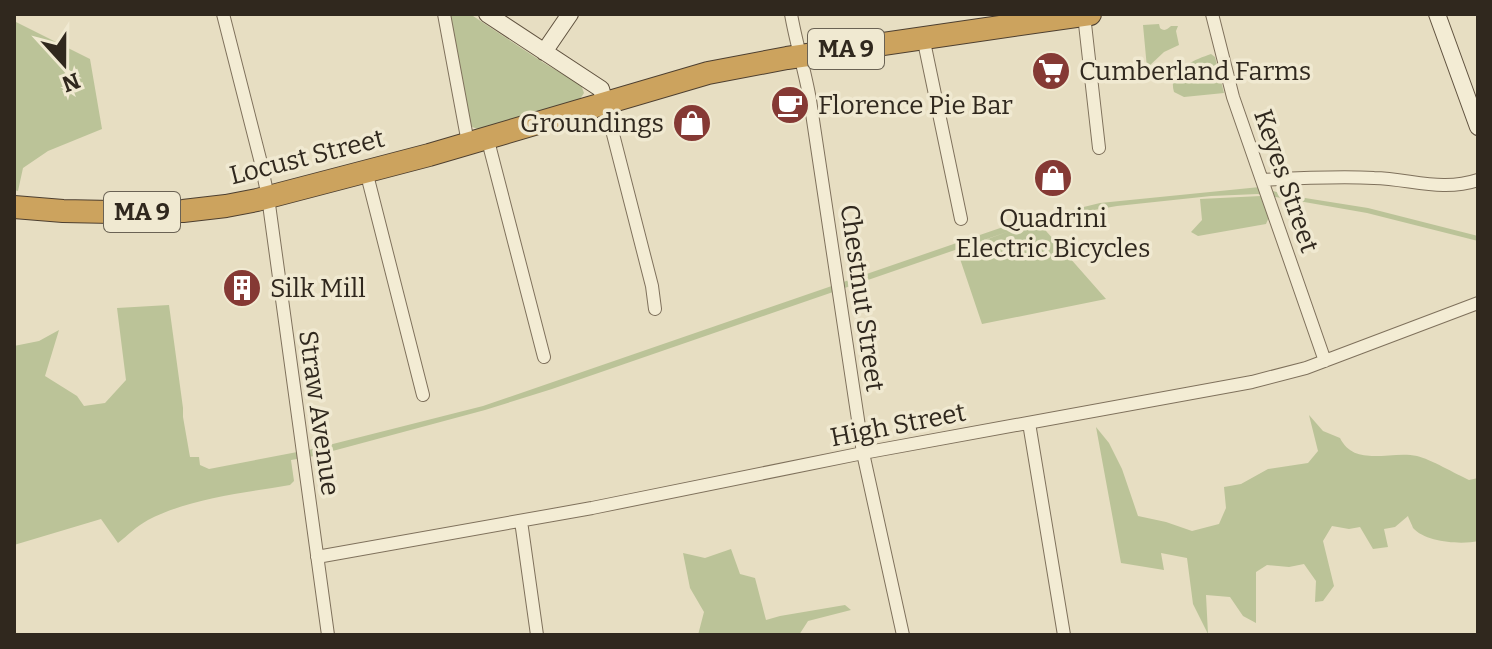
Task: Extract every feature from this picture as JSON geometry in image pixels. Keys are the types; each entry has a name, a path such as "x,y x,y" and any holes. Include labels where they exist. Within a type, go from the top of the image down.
{"highway":[{"name":"MA 9","path":"605,103 708,73 799,56 1087,14"},
{"name":"Locust Street","path":"14,207 74,212 183,211 226,206 429,155 605,103"}],"main road":[{"path":"487,14 601,89 605,103"},
{"path":"544,52 570,14"},
{"path":"1437,14 1478,127"}],"street":[{"name":"Straw Avenue","path":"223,14 268,197 328,635"},
{"path":"444,14 477,140 544,357"},
{"name":"Chestnut Street","path":"791,14 810,100 863,453 903,635"},
{"path":"1087,14 1099,148"},
{"name":"Keyes Street","path":"1212,14 1231,89 1325,361"},
{"path":"923,37 961,219"},
{"path":"605,103 652,286 655,309"},
{"path":"366,171 423,395"},
{"path":"1262,180 1372,178 1455,186 1478,180"},
{"name":"High Street","path":"317,557 592,508 863,453 1252,382 1325,361 1478,303"},
{"path":"1029,423 1064,635"},
{"path":"521,521 537,635"}],"green space":[{"path":"446,14 470,14 581,85 584,93 580,99 478,129 469,126"},
{"path":"14,21 90,59 102,129 48,151 23,168 18,191 14,190"},
{"path":"1159,24 1163,30 1178,26 1179,45 1164,52 1147,68 1143,25"},
{"path":"1211,54 1215,57 1224,93 1184,97 1174,92 1174,78 1178,72"},
{"path":"1260,187 1286,195 1368,208 1478,236 1478,241 1367,213 1258,194 1211,196 1082,212 1029,225 1039,223 1106,299 982,324 957,250 1010,231 552,389 485,410 291,460 294,481 290,485 182,506 148,520 118,543 101,519 14,545 14,346 39,341 59,330 45,376 77,396 84,406 105,403 126,380 117,308 169,305 190,457 199,457 200,465 209,469 313,449 483,406 1006,226 1100,203"},
{"path":"1261,196 1269,217 1266,224 1198,236 1191,232 1202,220 1200,199"},
{"path":"1309,415 1323,431 1340,438 1355,453 1417,456 1469,480 1478,478 1478,541 1462,543 1434,539 1413,528 1408,516 1395,527 1384,529 1388,547 1373,549 1360,527 1332,526 1323,541 1334,586 1323,601 1315,602 1316,581 1304,564 1289,567 1267,565 1256,572 1256,623 1243,616 1230,597 1206,595 1208,634 1193,604 1187,558 1161,553 1164,570 1121,563 1096,427 1109,443 1122,469 1138,516 1192,531 1219,524 1226,508 1224,487 1241,484 1268,469 1308,463 1318,451"},
{"path":"731,549 740,574 755,578 766,620 845,605 851,610 808,621 799,635 698,635 704,612 690,588 683,553 705,558"}],"place":[{"name":"Cumberland Farms","path":"1051,71"},
{"name":"Florence Pie Bar","path":"790,105"},
{"name":"Groundings","path":"692,123"},
{"name":"Quadrini Electric Bicycles","path":"1053,178"},
{"name":"Silk Mill","path":"242,288"}]}
